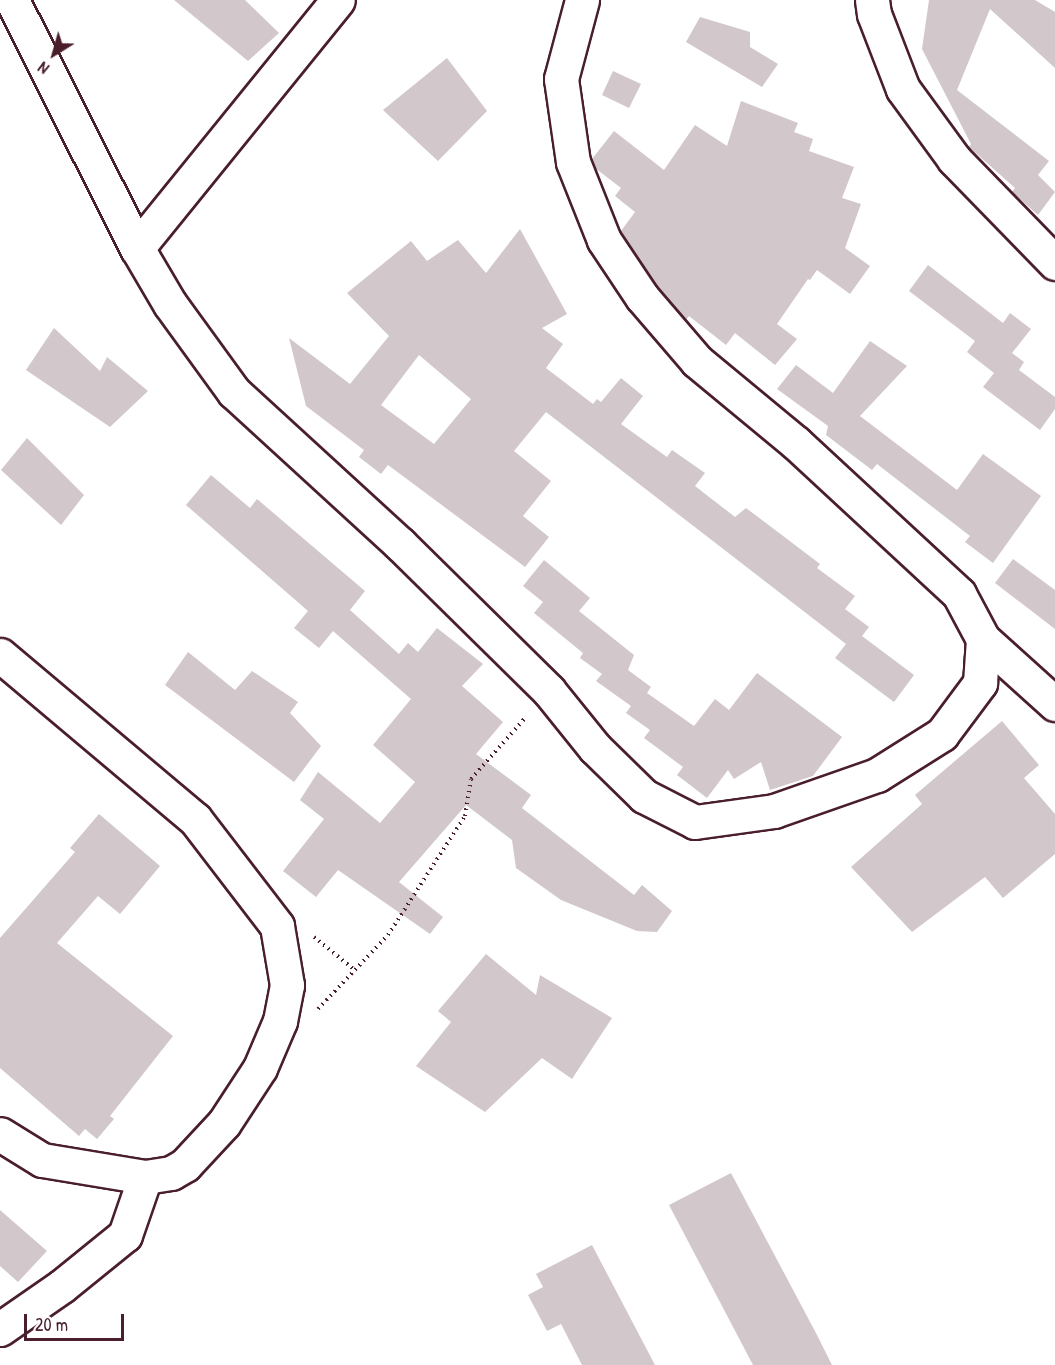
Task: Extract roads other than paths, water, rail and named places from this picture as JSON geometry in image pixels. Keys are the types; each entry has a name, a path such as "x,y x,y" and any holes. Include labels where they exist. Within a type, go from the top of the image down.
{"street":[{"path":"12,0 136,248 170,304 234,392 400,544 549,691 595,748 644,796 695,822 774,811 877,775 942,734 980,683 983,639"},
{"path":"136,248 338,0"},
{"path":"582,0 561,80 573,162 604,240 642,297 697,361 796,443 959,594 983,639 1055,704"},
{"path":"872,0 874,14 903,89 954,159 1055,263"},
{"path":"0,655 195,819 277,926 287,985 280,1021 260,1068 224,1123 186,1165 171,1173 145,1177 42,1160 0,1134"},
{"path":"0,1329 125,1235 145,1177"}]}
